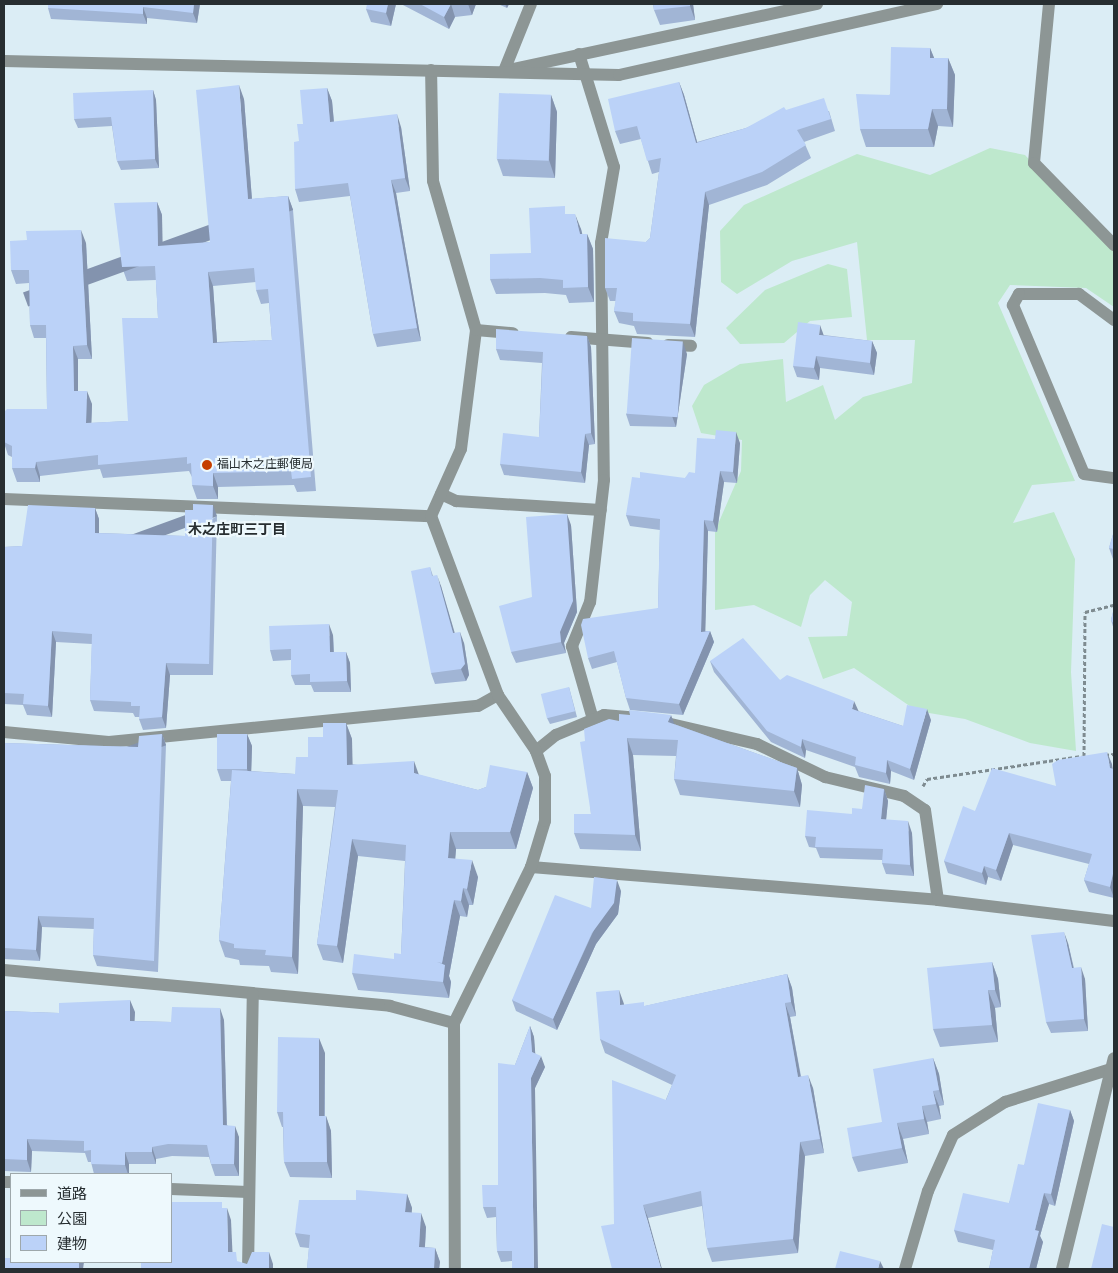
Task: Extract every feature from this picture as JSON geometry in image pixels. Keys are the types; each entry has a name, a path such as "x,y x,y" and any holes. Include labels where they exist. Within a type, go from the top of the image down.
{"street":[{"path":"504,71 532,4"},
{"path":"504,71 817,4"},
{"path":"4,61 619,75 937,4"},
{"path":"1049,4 1034,163 1114,246"},
{"path":"579,54 589,75 614,167 601,243 606,340 601,510 590,602 572,646 593,719"},
{"path":"431,70 433,181 476,330 461,449 431,516 498,695 536,751 545,776 545,821 530,867 454,1023 455,1269"},
{"path":"1114,320 1079,294 1019,294 1013,305 1084,474 1114,478"},
{"path":"476,330 526,334"},
{"path":"556,336 691,346"},
{"path":"441,494 456,501 601,510"},
{"path":"4,499 431,516"},
{"path":"4,732 109,742 478,706 498,695"},
{"path":"536,751 556,735 604,715 680,723 757,744 825,777 912,802 925,810 938,900"},
{"path":"530,867 938,900 1114,921"},
{"path":"4,970 390,1006 454,1023"},
{"path":"248,1269 253,994"},
{"path":"905,1269 928,1191 953,1134 1005,1102 1112,1063"},
{"path":"1062,1269 1112,1063"},
{"path":"172,1189 248,1192"}],"path":[{"path":"1084,756 1085,612 1114,605"},
{"path":"912,802 927,779 1084,756 1114,754"}],"green space":[{"path":"990,148 1025,155 1114,250 1114,307 1086,288 1010,285 998,303 1075,481 1032,485 1013,523 1054,512 1075,559 1071,672 1076,751 1030,743 965,719 917,711 854,668 823,679 808,637 847,636 852,602 825,580 810,595 801,627 754,605 715,610 715,531 741,471 742,440 701,433 692,406 704,385 740,364 783,359 786,402 823,385 835,420 863,397 912,383 915,340 867,340 857,242 792,261 737,294 721,282 720,231 744,205 857,154 930,175"},
{"path":"828,264 847,269 852,317 810,321 784,343 740,344 726,328 765,290"}],"building":[{"path":"48,4 194,4 193,13 143,7 143,14 48,8"},
{"path":"367,4 388,4 386,13 366,9"},
{"path":"420,4 451,4 444,17"},
{"path":"653,4 690,4 690,6 654,10"},
{"path":"891,47 930,48 930,58 948,58 947,109 932,109 928,129 860,129 856,94 890,95"},
{"path":"679,82 696,143 746,128 784,107 786,110 824,98 831,119 797,130 806,145 762,172 705,192 690,324 633,321 633,313 614,311 617,288 605,288 605,238 646,242 650,238 661,158 647,161 637,126 615,131 608,99"},
{"path":"239,85 248,199 288,196 311,477 292,479 291,471 213,473 213,486 192,485 191,463 187,464 187,457 98,465 98,455 36,462 35,468 12,468 12,446 4,442 4,412 7,409 47,409 46,325 30,325 29,270 11,270 10,241 27,240 26,231 81,230 87,345 73,346 74,391 87,391 86,423 128,421 122,318 158,318 155,266 122,267 114,203 157,202 158,246 210,242 196,90","holes":["254,268 256,290 268,289 272,340 213,343 208,272"]},
{"path":"327,88 330,122 397,114 405,178 391,180 417,328 373,334 348,183 295,189 294,142 299,141 297,124 303,124 300,90"},
{"path":"153,90 155,159 117,161 111,117 74,119 73,93"},
{"path":"499,93 551,95 549,161 497,159"},
{"path":"565,206 565,214 575,214 580,234 587,234 588,287 563,288 563,280 540,278 490,279 490,254 531,253 529,208"},
{"path":"798,322 820,325 819,335 872,341 870,363 816,356 814,368 793,366"},
{"path":"496,329 587,336 591,433 585,434 581,472 500,464 503,433 539,437 543,352 496,349"},
{"path":"632,338 683,342 678,417 627,414"},
{"path":"716,430 736,432 733,472 720,471 713,521 704,520 701,632 710,631 679,704 626,698 614,651 588,658 581,625 583,619 658,608 660,519 626,515 632,477 640,478 640,472 685,478 689,472 695,473 697,438 715,439"},
{"path":"193,504 213,505 209,664 166,663 162,717 139,719 140,706 131,706 131,702 90,700 92,634 52,631 48,706 23,704 24,694 4,693 4,547 22,546 28,505 95,508 95,533 185,536 185,510 193,510"},
{"path":"567,514 573,601 560,632 561,642 511,652 499,606 532,597 526,517"},
{"path":"1114,531 1114,549 1109,548"},
{"path":"430,567 432,576 437,575 453,633 460,632 465,664 461,669 431,673 411,571"},
{"path":"1114,608 1114,624 1111,620"},
{"path":"329,624 330,652 346,652 347,681 310,682 310,674 291,675 291,649 270,650 269,626"},
{"path":"743,638 780,680 787,675 854,701 852,709 903,726 907,705 927,709 910,769 887,760 886,773 855,765 856,757 802,739 801,747 767,731 710,661"},
{"path":"569,687 575,711 547,718 541,694"},
{"path":"629,710 671,715 668,722 797,768 794,791 674,779 678,740 627,738 635,835 574,833 574,814 591,814 580,742 585,741 584,729 609,719 619,721 619,714 630,715"},
{"path":"323,723 346,723 347,765 414,761 414,773 478,790 486,787 490,765 527,772 510,832 450,832 448,858 472,860 467,889 463,888 461,901 454,900 442,963 437,962 445,965 443,982 352,973 354,954 394,959 394,953 401,954 406,845 352,839 337,946 317,944 338,790 297,789 292,957 265,955 266,950 234,948 234,944 219,940 232,770 295,774 296,757 308,757 308,737 323,737"},
{"path":"162,734 154,961 93,955 94,918 38,916 36,950 4,948 4,743 138,747 139,736"},
{"path":"217,734 247,734 247,769 217,769"},
{"path":"1107,752 1110,768 1114,769 1114,869 1110,887 1084,880 1092,854 1009,833 996,870 984,866 982,873 944,861 963,806 975,811 992,768 1056,786 1052,764 1058,760"},
{"path":"865,785 884,789 881,819 908,821 910,865 882,863 883,849 815,847 816,837 805,836 807,810 852,814 852,808 862,809"},
{"path":"594,877 617,880 614,903 592,933 553,1019 512,1000 555,895 591,908"},
{"path":"1064,932 1072,968 1081,967 1084,1019 1046,1022 1031,935"},
{"path":"992,962 995,990 988,990 992,1025 933,1029 927,968"},
{"path":"787,974 791,1002 785,1003 798,1077 808,1075 820,1139 800,1142 793,1239 707,1248 701,1191 643,1205 661,1269 612,1269 601,1226 614,1224 612,1080 666,1100 676,1075 600,1039 596,992 619,990 620,1005 644,1002 644,1006"},
{"path":"130,1000 130,1021 171,1022 172,1007 220,1008 223,1125 235,1126 234,1164 211,1164 207,1145 168,1144 152,1147 152,1152 125,1152 125,1165 91,1164 91,1150 84,1151 84,1141 27,1139 27,1160 4,1159 4,1011 59,1013 59,1003"},
{"path":"530,1026 532,1052 541,1056 531,1078 534,1269 512,1269 512,1251 497,1251 496,1207 483,1207 482,1185 498,1185 498,1063 515,1065"},
{"path":"278,1037 319,1038 319,1116 326,1116 327,1162 284,1162 283,1112 277,1112"},
{"path":"933,1058 939,1090 933,1091 936,1104 922,1106 924,1119 897,1123 902,1148 852,1157 847,1128 882,1122 873,1069"},
{"path":"1038,1103 1070,1110 1051,1194 1044,1193 1035,1230 1039,1231 1029,1269 989,1269 995,1240 954,1230 963,1193 1009,1203 1018,1164 1024,1165"},
{"path":"356,1190 407,1194 405,1212 421,1213 419,1247 435,1248 434,1269 307,1269 310,1235 295,1233 299,1200 356,1200"},
{"path":"172,1202 222,1202 222,1208 227,1208 228,1252 236,1252 237,1261 247,1264 252,1252 269,1252 269,1269 141,1269 141,1263 172,1263"},
{"path":"1102,1224 1114,1227 1114,1269 1091,1269"},
{"path":"840,1251 880,1261 878,1269 835,1269"},
{"path":"4,1258 10,1258 10,1263 79,1263 79,1269 4,1269"}],"place":[{"name":"福山木之庄郵便局","path":"207,465"}],"district":[{"name":"木之庄町三丁目","path":"237,529"}]}
